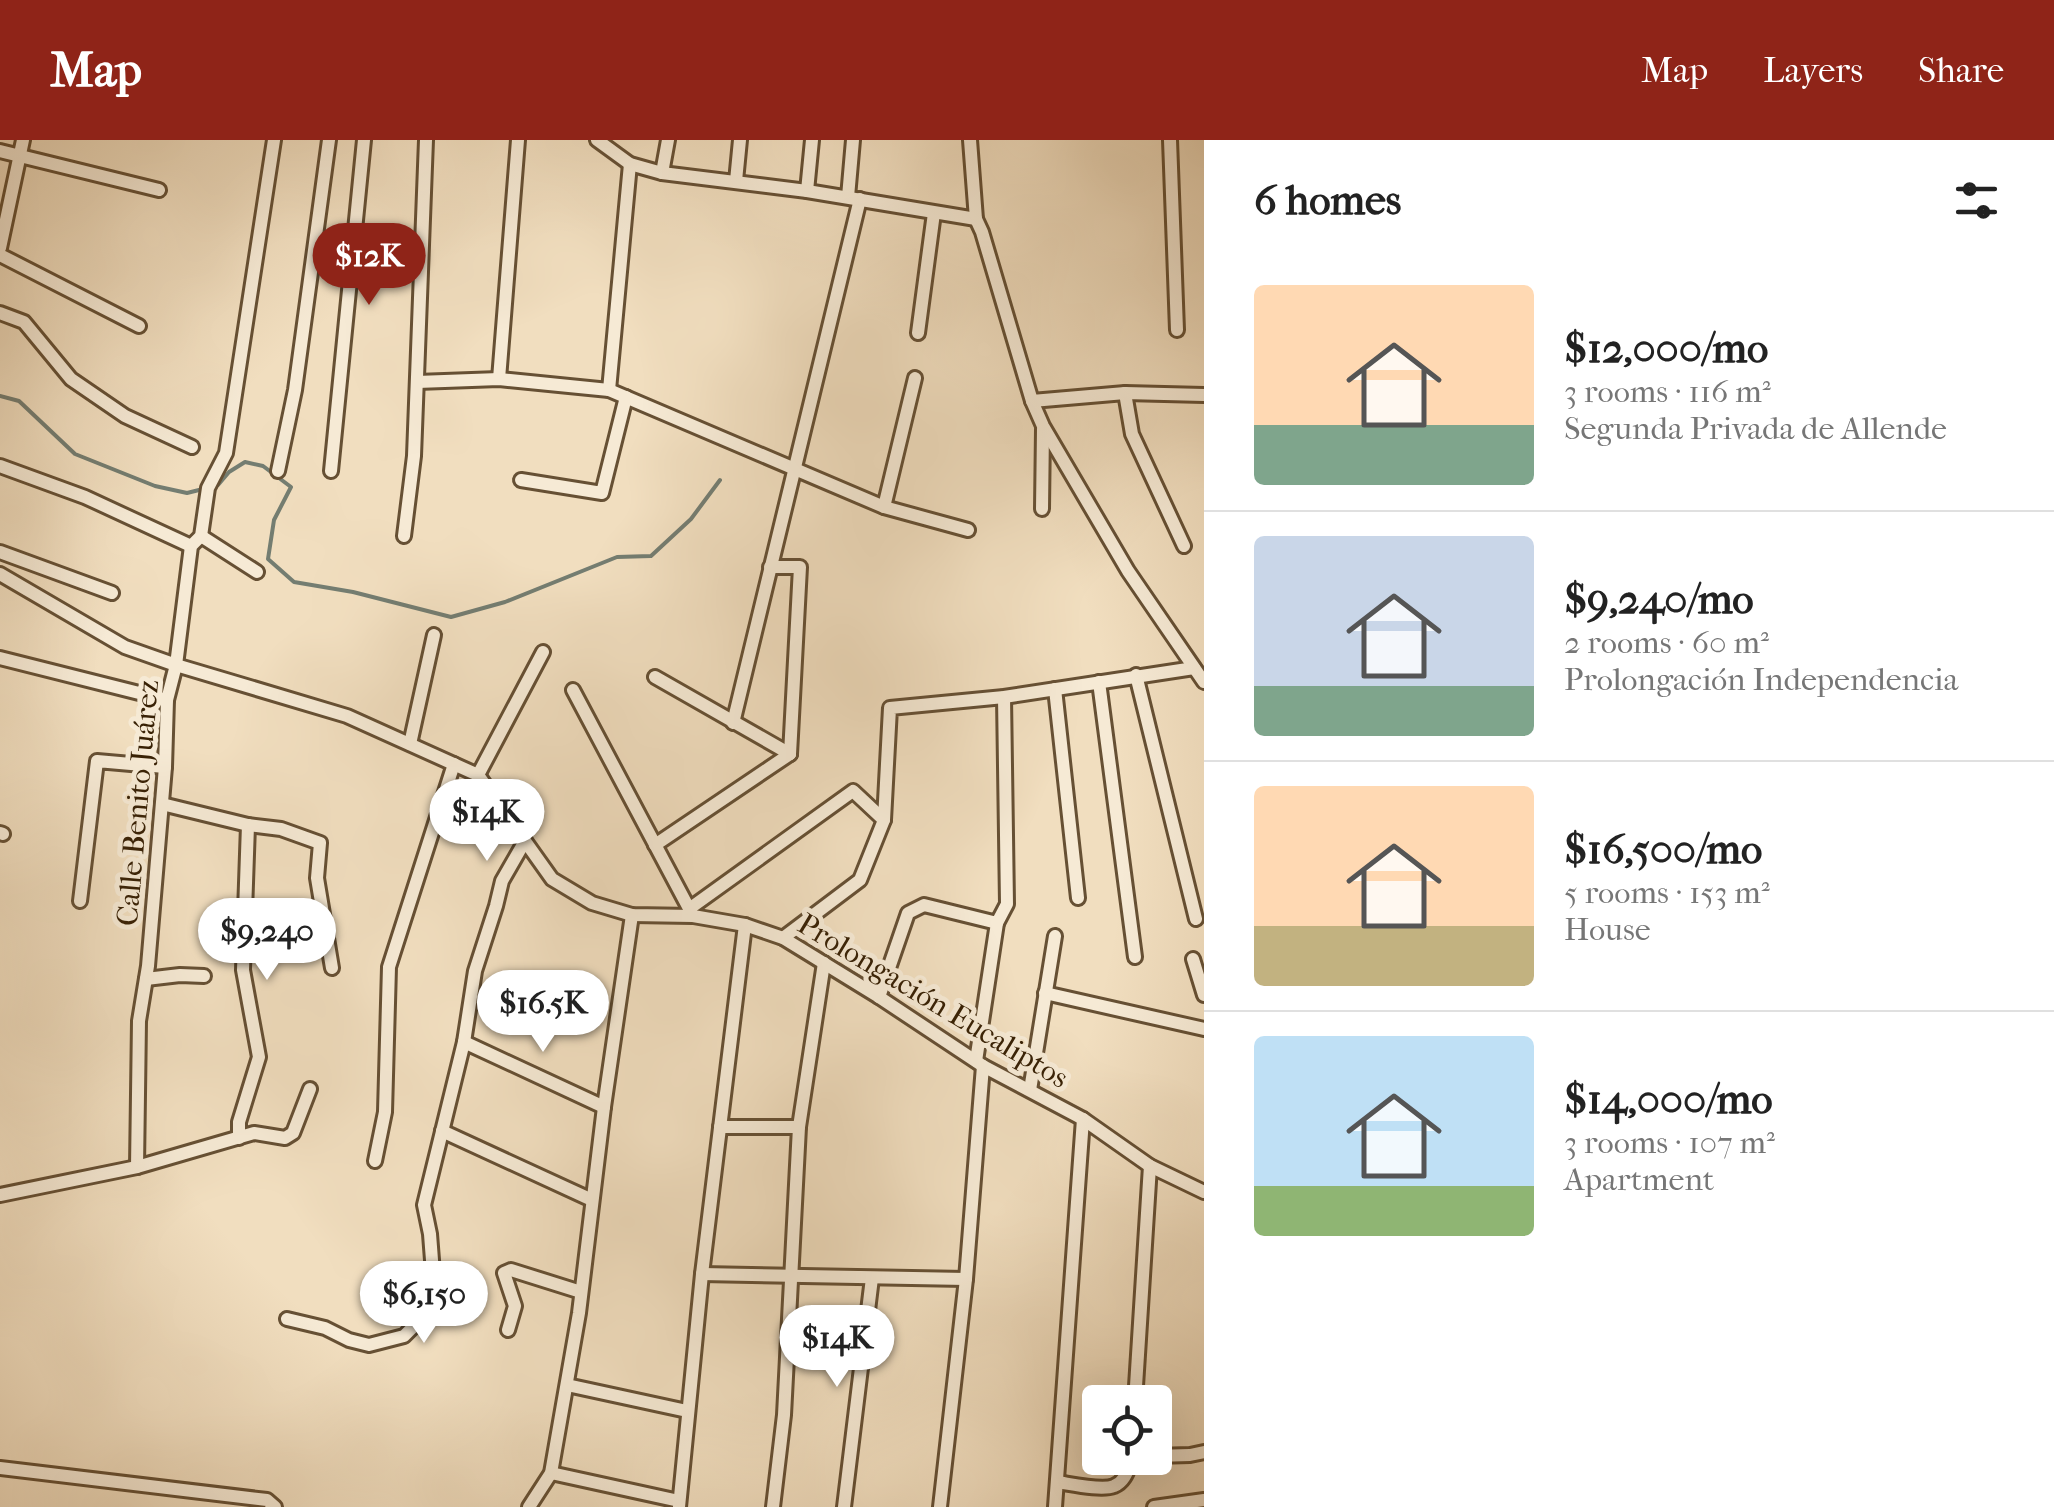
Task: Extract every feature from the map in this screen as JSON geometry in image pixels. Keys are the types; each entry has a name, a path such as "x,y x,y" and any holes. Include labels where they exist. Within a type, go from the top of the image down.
{"street":[{"path":"23,140 0,251 139,326"},
{"name":"Calle Benito Juárez","path":"137,1167 139,1021 162,804 167,700 208,488 226,453 274,140"},
{"path":"278,470 294,390 330,140"},
{"path":"331,471 364,140"},
{"path":"404,536 414,456 426,140"},
{"path":"499,379 518,140"},
{"path":"598,140 630,164 662,173 736,180 976,219"},
{"path":"662,173 668,140"},
{"path":"736,180 740,140"},
{"path":"807,191 812,140"},
{"path":"733,723 796,470 854,198 853,140"},
{"path":"970,140 976,219 1032,401 1128,571 1204,682"},
{"path":"1170,140 1177,330"},
{"path":"0,151 159,190"},
{"path":"610,390 630,164"},
{"path":"918,334 934,213"},
{"path":"0,313 24,322 71,380 126,416 192,447"},
{"path":"884,507 915,378"},
{"path":"416,382 499,379 610,390 884,507 968,530"},
{"path":"1032,401 1126,393 1204,395"},
{"path":"1126,393 1132,434 1184,546"},
{"path":"521,480 602,493 626,398"},
{"path":"1042,509 1043,426"},
{"path":"0,466 196,541 257,572"},
{"path":"0,552 112,593"},
{"path":"770,567 800,568 790,754"},
{"path":"0,574 126,647 347,716 478,774 543,652"},
{"path":"410,744 434,635"},
{"path":"0,658 167,700"},
{"path":"783,938 860,880 884,820 890,708 1004,697 1194,668"},
{"path":"1136,676 1196,919"},
{"path":"655,678 790,754"},
{"path":"1098,682 1135,957"},
{"path":"1055,689 1078,898"},
{"path":"573,690 691,912 853,791 884,820"},
{"path":"940,1507 966,1279 980,1063 997,923 1007,904 1004,697"},
{"path":"655,844 790,754"},
{"path":"80,901 97,761 165,767"},
{"path":"375,1161 385,1112 389,967 454,764"},
{"name":"Prolongación Eucaliptos","path":"478,774 552,879 592,903 632,915 691,912 783,938 980,1063 1083,1120 1150,1166 1204,1192"},
{"path":"162,804 316,840 321,847 317,878 332,968"},
{"path":"239,1138 239,1122 259,1057 242,970 248,825"},
{"path":"287,1319 326,1328 369,1345 404,1336 426,1314 434,1286 424,1204 464,1042 474,971 502,882 525,840"},
{"path":"879,997 908,913 924,905 997,923"},
{"path":"528,1507 551,1473 581,1292 632,915"},
{"path":"551,1473 679,1504 702,1274 745,925"},
{"path":"1030,1090 1056,936"},
{"path":"1193,959 1204,995"},
{"path":"773,1507 784,1415 799,1127 824,963"},
{"path":"146,979 204,976"},
{"path":"1045,994 1204,1029"},
{"path":"464,1042 604,1106"},
{"path":"1,1195 137,1167 254,1133 286,1138 292,1133 310,1089"},
{"path":"1056,1507 1083,1120"},
{"path":"720,1128 799,1127"},
{"path":"442,1131 592,1200"},
{"path":"1136,1385 1150,1166"},
{"path":"508,1330 515,1306 504,1272 511,1270 581,1292"},
{"path":"702,1274 966,1279"},
{"path":"844,1507 872,1278"},
{"path":"566,1385 687,1411"},
{"path":"1172,1456 1204,1452"},
{"path":"0,1468 267,1500 274,1507"},
{"path":"1057,1482 1115,1486 1125,1475"},
{"path":"1154,1507 1197,1503"}],"waterway":[{"path":"0,396 19,401 75,454 155,486 187,493 203,489"},
{"path":"213,486 245,462 263,466 291,487 274,520 268,559 294,582 353,592 451,617 505,602 617,557 651,556 691,519 720,480"}]}
